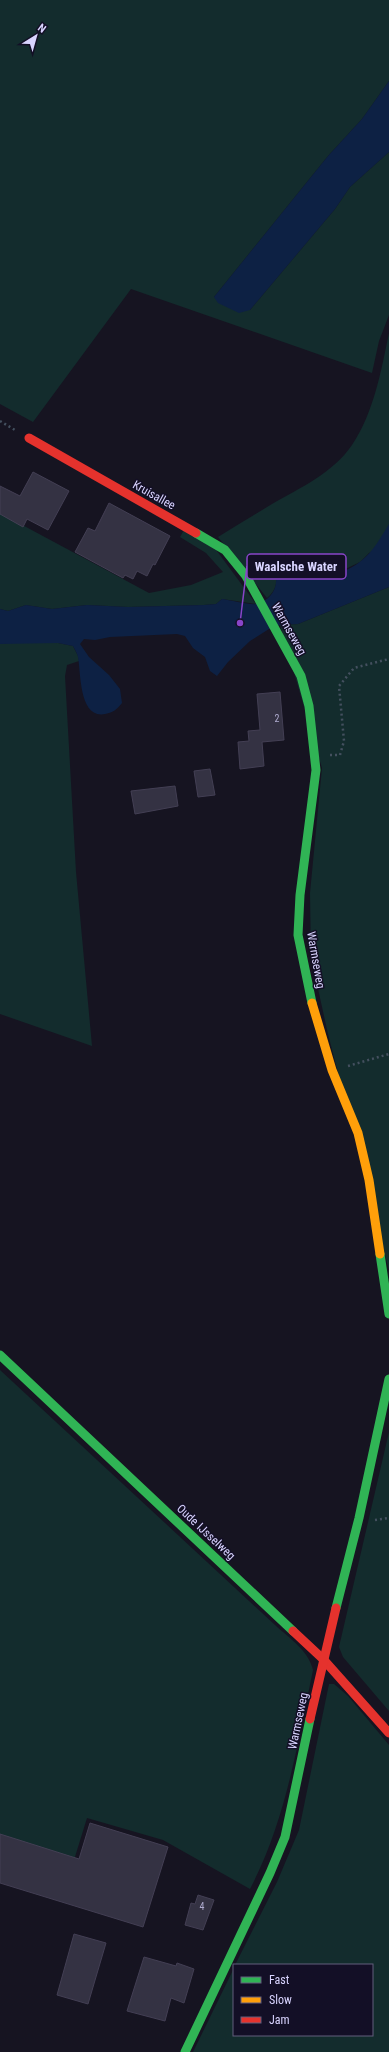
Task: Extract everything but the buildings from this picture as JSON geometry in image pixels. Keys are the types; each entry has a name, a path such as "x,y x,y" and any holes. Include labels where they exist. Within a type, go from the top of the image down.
{"street":[{"name":"Kruisallee","path":"29,438 218,545 235,562 253,589"},
{"name":"Warmseweg","path":"253,589 301,676 310,706 316,770 300,894 298,935 309,992 332,1070 358,1133 369,1180 389,1314"},
{"name":"Oude IJsselweg","path":"0,1354 323,1659 389,1733"},
{"name":"Warmseweg","path":"185,2052 270,1873 285,1837 323,1659 359,1518 389,1379"}],"path":[{"path":"314,755 340,756 344,741 339,686 354,668 389,659"},
{"path":"332,1070 389,1054"}],"green space":[{"path":"0,0 389,0 389,81 362,119 328,156 214,297 250,310 335,209 350,187 389,152 389,315 379,341 372,373 131,289 33,422 0,404"},
{"path":"389,333 389,542 369,553 360,562 333,575 293,576 279,572 276,573 275,587 267,598 218,537 305,486 326,472 344,455 360,432 366,419 376,391"},
{"path":"0,513 149,593 191,585 223,572 206,553 180,537 184,530 214,547 256,604 222,599 216,604 204,605 128,607 87,605 52,609 26,605 8,611 0,609"},
{"path":"389,587 389,1270 328,1034 311,957 310,893 322,768 280,625 298,624"},
{"path":"19,642 58,643 73,646 79,661 67,665 65,676 76,872 92,1046 0,1014 0,644"},
{"path":"0,1370 298,1645 311,1663 313,1670 296,1754 282,1809 273,1836 250,1889 163,1840 87,1818 74,1860 0,1837"},
{"path":"389,1432 389,1711 343,1657 339,1647"},
{"path":"329,1684 334,1684 348,1696 389,1745 389,2052 193,2052 233,1970 233,2036 373,2036 373,1964 236,1964 277,1882 299,1830"}],"water":[{"path":"389,81 389,152 350,187 335,209 250,310 239,313 218,303 214,297 328,156 362,119"},
{"path":"389,524 389,587 298,624 280,625 269,629 250,641 228,662 217,676 210,671 205,657 193,648 185,636 177,634 110,637 95,640 84,639 80,644 89,657 109,675 120,689 122,703 115,710 105,714 96,714 90,710 86,703 81,684 78,657 73,646 58,643 0,644 0,609 8,611 26,605 52,609 87,605 128,607 204,605 216,604 222,599 256,604 262,602 273,592 276,583 275,573 278,572 288,575 321,577 342,572 352,567 369,553"}],"traffic: fast":[{"path":"196,533 225,550 246,576 301,676 309,706 316,770 300,895 298,935 312,1003"},
{"path":"380,1254 389,1314"},
{"path":"0,1355 293,1631"},
{"path":"336,1608 359,1518 389,1379"},
{"path":"185,2052 270,1873 285,1837 310,1719"}],"traffic: slow":[{"path":"312,1003 332,1070 358,1133 369,1180 380,1254"}],"traffic: jam":[{"path":"29,438 196,533"},
{"path":"310,1719 336,1608"},
{"path":"293,1631 323,1659 389,1733"}],"place":[{"name":"Waalsche Water","path":"240,623"}]}
